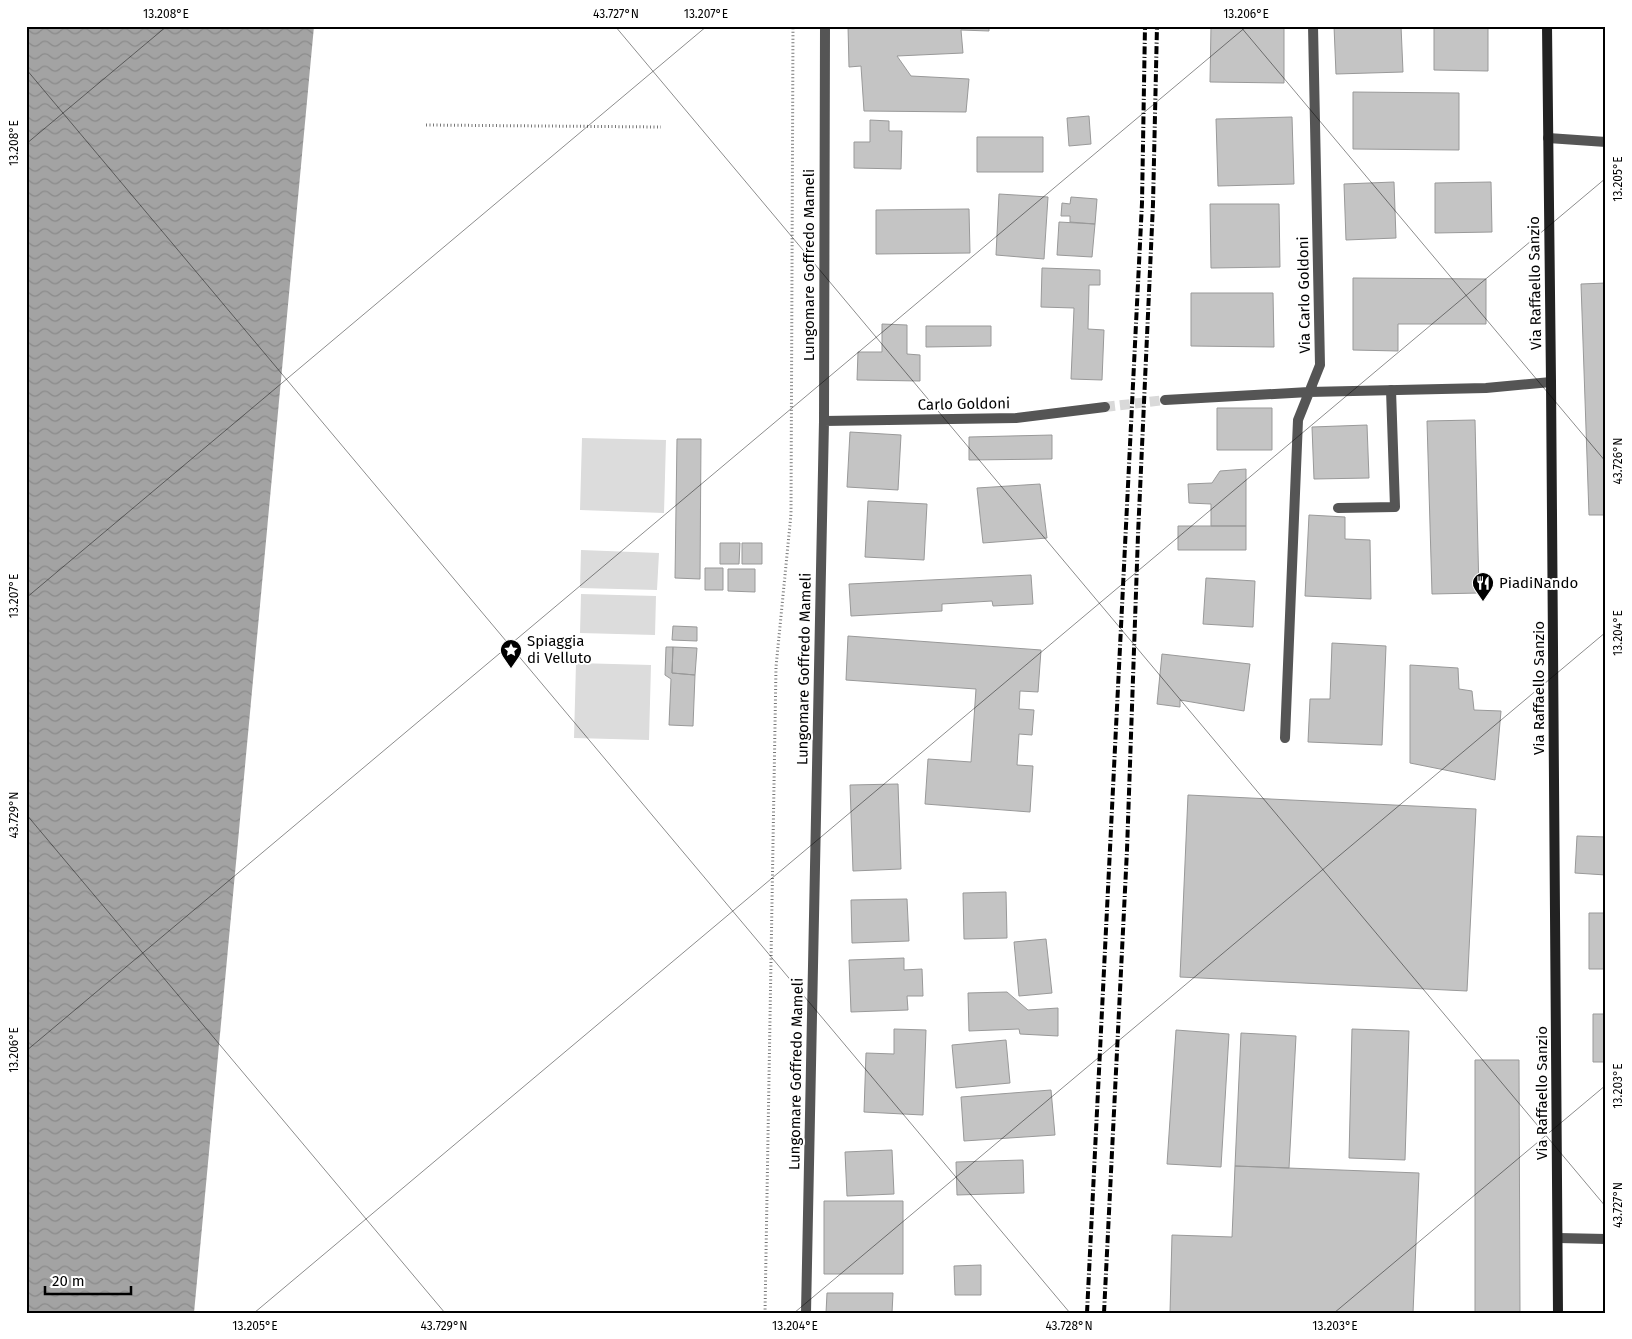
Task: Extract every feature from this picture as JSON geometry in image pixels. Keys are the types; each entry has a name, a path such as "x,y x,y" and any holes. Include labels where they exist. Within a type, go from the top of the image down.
{"main road":[{"name":"Via Raffaello Sanzio","path":"1547,26 1558,1313"}],"street":[{"name":"Lungomare Goffredo Mameli","path":"806,1313 824,422 825,26"},
{"name":"Via Carlo Goldoni","path":"1285,738 1298,420 1320,366 1314,26"},
{"path":"1548,138 1606,142"},
{"path":"1165,400 1310,392 1486,388 1551,382"},
{"path":"1338,508 1395,507 1391,390"},
{"name":"Carlo Goldoni","path":"824,422 1016,418 1105,407"},
{"path":"1558,1238 1606,1240"}],"path":[{"path":"765,1313 776,667 791,514 793,26"},
{"path":"426,125 661,127"}],"shaded area":[{"path":"582,438 666,440 664,513 580,510"},
{"path":"581,550 659,553 657,590 580,588"},
{"path":"581,594 656,596 655,635 580,633"},
{"path":"576,663 651,665 649,740 574,738"}],"water":[{"path":"26,26 314,26 194,1313 26,1313"}],"building":[{"path":"848,26 989,26 989,31 961,30 963,53 897,56 911,76 969,79 966,112 864,111 861,66 849,67"},
{"path":"1211,26 1284,26 1284,83 1210,82"},
{"path":"1334,26 1401,26 1403,72 1336,74"},
{"path":"1434,26 1488,26 1488,71 1434,70"},
{"path":"1353,92 1459,93 1459,150 1353,149"},
{"path":"1089,116 1091,144 1069,146 1067,118"},
{"path":"1292,117 1294,184 1218,186 1216,119"},
{"path":"870,120 889,121 889,131 902,131 901,169 854,168 854,142 870,142"},
{"path":"977,137 1043,137 1043,172 977,172"},
{"path":"1394,182 1396,238 1346,240 1344,184"},
{"path":"1491,182 1492,232 1435,233 1435,183"},
{"path":"999,194 1048,197 1044,259 996,255"},
{"path":"1071,197 1097,199 1095,224 1070,222 1070,216 1061,216 1062,203 1070,204"},
{"path":"1210,204 1279,204 1280,267 1211,268"},
{"path":"969,209 970,253 876,254 876,210"},
{"path":"1059,222 1095,224 1092,257 1057,255"},
{"path":"1042,268 1100,270 1100,285 1089,285 1088,329 1104,330 1102,380 1071,379 1074,308 1041,307"},
{"path":"1353,278 1486,279 1486,324 1398,324 1398,351 1353,350"},
{"path":"1606,283 1606,515 1589,515 1581,284"},
{"path":"1191,293 1273,293 1274,347 1191,346"},
{"path":"882,324 907,325 907,354 920,355 920,381 857,380 858,352 882,352"},
{"path":"926,326 991,326 991,346 926,347"},
{"path":"1217,408 1272,408 1272,450 1217,450"},
{"path":"1475,420 1479,593 1432,594 1427,421"},
{"path":"1367,425 1369,478 1314,479 1312,427"},
{"path":"850,432 901,435 898,490 847,487"},
{"path":"1052,435 1052,459 969,460 969,437"},
{"path":"677,439 701,439 700,579 675,578"},
{"path":"1246,469 1246,526 1211,526 1211,504 1189,503 1188,484 1212,483 1220,471"},
{"path":"1040,484 1047,538 983,543 977,488"},
{"path":"868,501 927,504 924,560 865,557"},
{"path":"1309,515 1345,517 1345,539 1370,540 1371,599 1305,596"},
{"path":"1178,526 1246,526 1246,550 1178,550"},
{"path":"720,543 740,543 739,564 720,564"},
{"path":"742,543 762,543 762,564 742,564"},
{"path":"705,568 723,568 723,590 705,590"},
{"path":"728,569 755,569 755,592 728,591"},
{"path":"1031,575 1033,604 993,606 992,601 942,604 942,611 851,616 849,584"},
{"path":"1206,578 1255,581 1253,627 1203,624"},
{"path":"673,626 697,627 697,641 672,640"},
{"path":"848,636 1041,650 1038,692 1020,691 1019,709 1034,710 1032,735 1019,734 1017,765 1033,766 1030,812 925,804 928,759 971,762 976,689 846,680"},
{"path":"1332,643 1386,646 1382,745 1308,742 1310,699 1330,699"},
{"path":"666,647 673,647 672,673 695,675 693,726 669,725 671,679 665,675"},
{"path":"673,647 697,648 695,675 672,673"},
{"path":"1162,654 1250,664 1244,711 1180,700 1180,707 1157,704"},
{"path":"1410,665 1458,668 1459,689 1472,691 1474,710 1501,711 1495,780 1410,763"},
{"path":"898,784 901,869 853,871 850,785"},
{"path":"1188,795 1476,809 1467,991 1180,977"},
{"path":"1577,836 1606,837 1606,875 1575,873"},
{"path":"1006,892 1007,938 964,939 963,893"},
{"path":"907,899 909,941 852,943 851,900"},
{"path":"1589,913 1606,913 1606,969 1589,969"},
{"path":"1046,939 1052,993 1019,996 1014,942"},
{"path":"904,958 904,970 922,969 923,996 907,996 908,1010 851,1012 849,960"},
{"path":"1007,992 1028,1010 1058,1008 1058,1036 1020,1034 1019,1029 969,1031 968,993"},
{"path":"1593,1014 1606,1014 1606,1062 1593,1062"},
{"path":"894,1029 926,1030 923,1115 864,1112 866,1053 894,1054"},
{"path":"1352,1029 1409,1031 1405,1160 1349,1158"},
{"path":"1176,1030 1229,1034 1221,1167 1167,1164"},
{"path":"1241,1033 1296,1036 1289,1168 1235,1166"},
{"path":"1006,1040 1010,1083 956,1088 952,1045"},
{"path":"1475,1060 1519,1060 1520,1313 1475,1313"},
{"path":"1051,1090 1055,1135 964,1141 961,1097"},
{"path":"892,1150 894,1194 847,1196 845,1152"},
{"path":"1023,1160 1024,1193 957,1195 956,1162"},
{"path":"1235,1166 1419,1173 1413,1313 1170,1313 1172,1235 1232,1237"},
{"path":"824,1201 903,1201 903,1274 824,1274"},
{"path":"981,1265 981,1295 955,1295 954,1266"},
{"path":"827,1293 893,1293 892,1313 826,1313"}],"tunnel":[{"path":"1105,407 1165,400"}],"railway":[{"path":"1087,1313 1142,203 1145,26"},
{"path":"1104,1313 1127,850 1138,535 1153,204 1157,26"}],"place":[{"name":"PiadiNando","path":"1483,602"},
{"name":"Spiaggia di Velluto","path":"511,669"}]}
